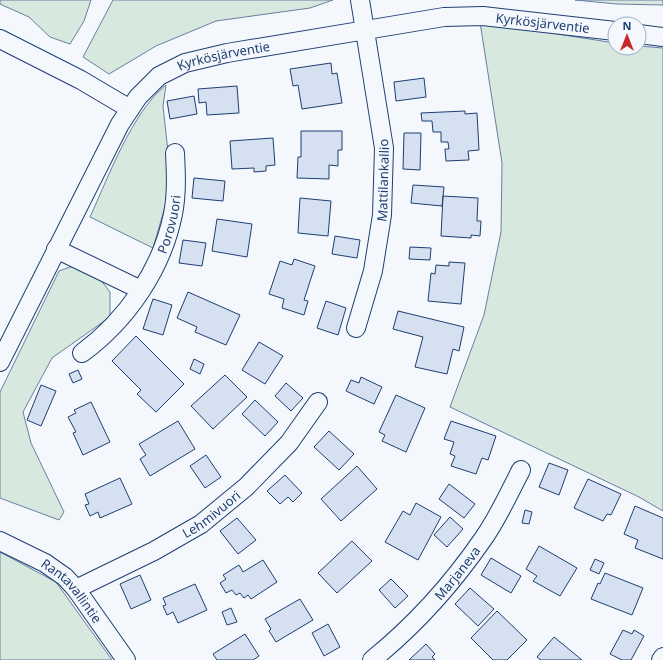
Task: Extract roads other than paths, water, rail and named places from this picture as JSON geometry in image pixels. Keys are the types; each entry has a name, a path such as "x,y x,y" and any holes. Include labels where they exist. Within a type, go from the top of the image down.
{"street":[{"name":"Mattilankallio","path":"356,328 373,271 382,215 384,148 360,0"},
{"name":"Kyrkösjärventie","path":"0,362 56,248 120,124 138,98 160,76 184,63 228,53 444,17 483,16 607,30"},
{"path":"647,35 663,37"},
{"path":"0,39 81,80 130,109"},
{"name":"Porovuori","path":"82,352 103,337 122,318 141,290 164,243 173,214 176,188 176,153"},
{"path":"56,248 141,290"},
{"name":"Lehmivuori","path":"76,589 154,551 201,524 246,486 289,443 318,402"},
{"name":"Marjaneva","path":"372,660 386,649 434,602 484,539 521,470"},
{"name":"Rantavallintie","path":"0,541 45,563 65,578 76,589 126,660"}]}
